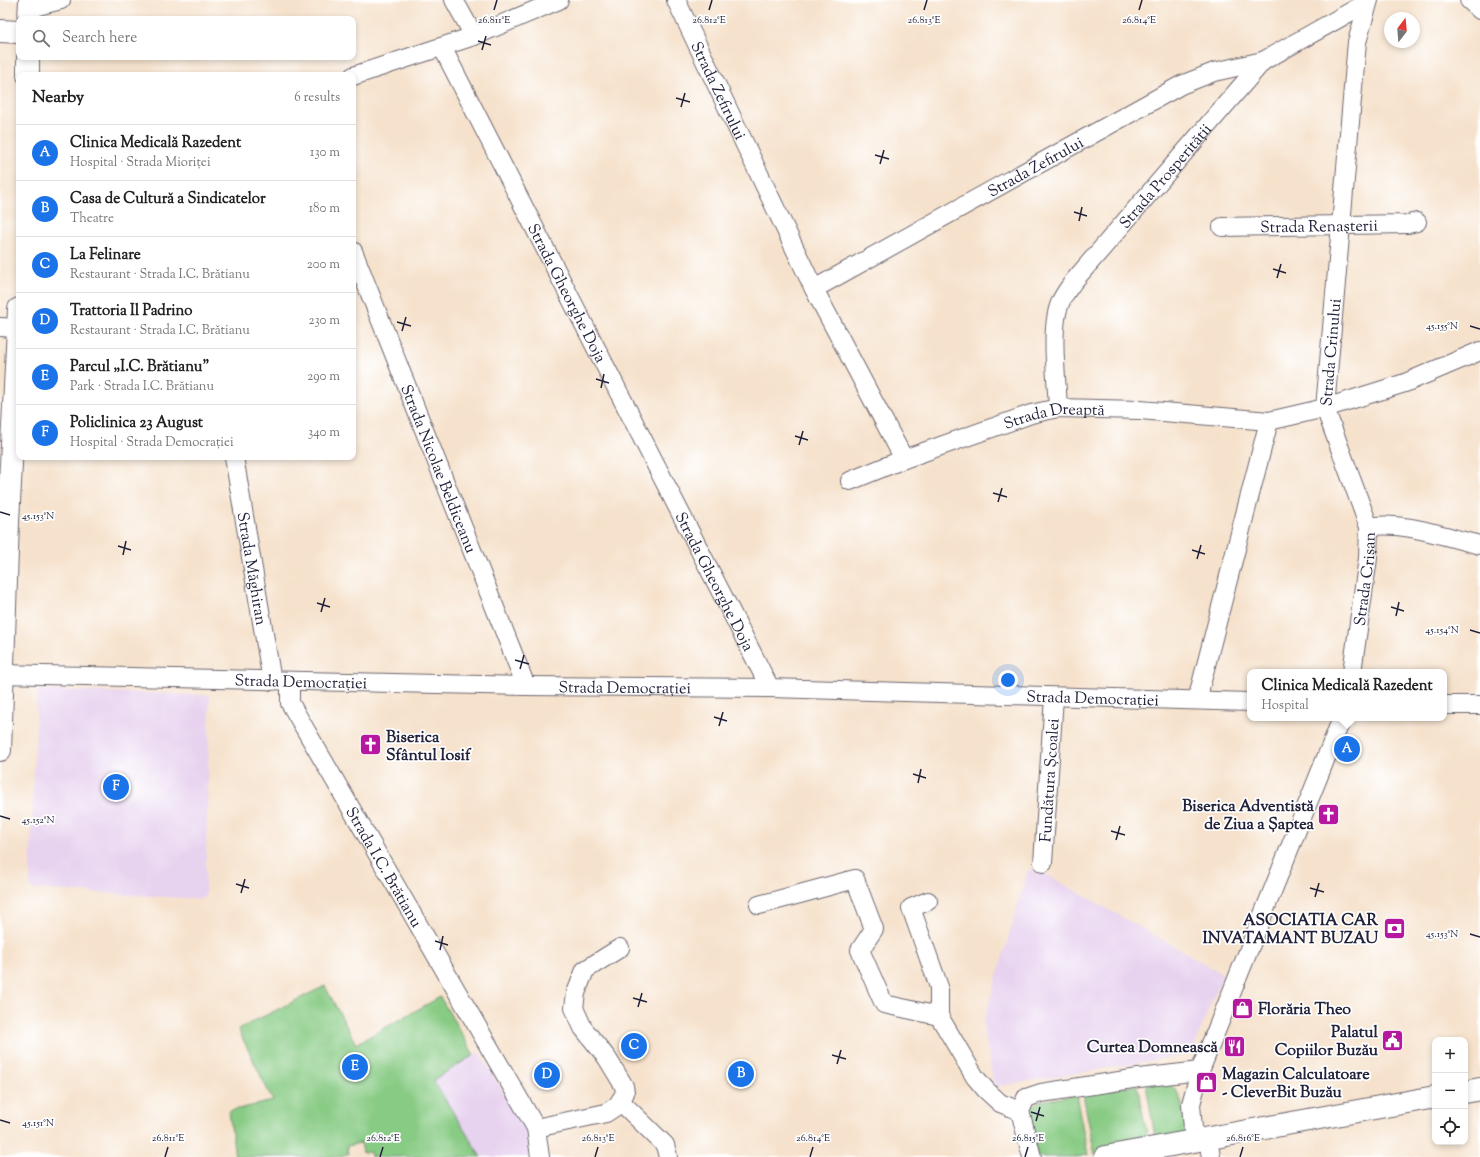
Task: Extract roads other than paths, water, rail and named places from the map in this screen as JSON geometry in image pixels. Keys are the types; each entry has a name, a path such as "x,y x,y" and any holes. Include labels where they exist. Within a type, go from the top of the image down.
{"street":[{"path":"30,9 60,0"},
{"path":"454,0 474,36"},
{"path":"356,75 474,36 559,0"},
{"name":"Strada Zefirului","path":"676,0 814,289 904,459"},
{"path":"1469,0 1480,10"},
{"name":"Strada Prosperității","path":"1058,408 1055,339 1057,319 1061,302 1073,282 1263,61 1368,1"},
{"name":"Strada Crinului","path":"1269,421 1325,408 1357,42 1368,1"},
{"path":"0,31 16,32"},
{"name":"Strada Gheorghe Doja","path":"442,47 770,688"},
{"path":"28,60 28,72"},
{"name":"Strada Zefirului","path":"814,289 1181,85 1221,70 1263,61"},
{"name":"Strada Renașterii","path":"1222,227 1408,224 1417,222"},
{"name":"Strada Nicolae Beldiceanu","path":"356,258 526,686"},
{"path":"12,321 16,342"},
{"path":"1369,527 1325,408 1405,383 1480,351"},
{"path":"0,750 4,522 16,376"},
{"name":"Strada Dreaptă","path":"850,481 904,459 1031,414 1058,408 1140,410 1269,421"},
{"path":"1197,700 1269,421"},
{"name":"Strada Măghiran","path":"235,460 272,681"},
{"name":"Strada Crișan","path":"1352,669 1368,558 1369,527 1382,524 1398,526 1480,545"},
{"name":"Strada Democrației","path":"2,674 526,686 770,688 1247,702"},
{"name":"Strada I.C. Brătianu","path":"290,681 290,703 536,1128 540,1157"},
{"name":"Fundătura Școalei","path":"1043,863 1054,696"},
{"path":"1447,705 1480,705"},
{"path":"1193,1148 1191,1104 1200,1071 1341,721"},
{"path":"759,905 856,879 874,929 860,950 884,1004 939,1016"},
{"path":"928,901 911,908 939,987 939,1016 975,1077 986,1090 1000,1103 1020,1111"},
{"path":"536,1128 606,1113 618,1105 625,1093 624,1086 607,1058 583,1028 574,1008 576,993 585,970 620,948"},
{"path":"1032,1157 1020,1111 1026,1098 1041,1094 1139,1078 1200,1071"},
{"path":"1468,1091 1480,1089"},
{"path":"1105,1157 1193,1148 1432,1098"},
{"path":"620,1101 665,1145 668,1157"}],"place":[{"name":"Biserica Sfântul Iosif","path":"370,745"},
{"name":"Clinica Medicală Razedent","path":"1347,749"},
{"name":"Policlinica 23 August","path":"116,787"},
{"name":"Biserica Adventistă de Ziua a Șaptea","path":"1329,814"},
{"name":"ASOCIATIA CAR INVATAMANT BUZAU","path":"1394,928"},
{"name":"Florăria Theo","path":"1242,1008"},
{"name":"Palatul Copiilor Buzău","path":"1393,1040"},
{"name":"La Felinare","path":"634,1046"},
{"name":"Curtea Domnească","path":"1234,1046"},
{"name":"Parcul „I.C. Brătianu”","path":"355,1067"},
{"name":"Casa de Cultură a Sindicatelor","path":"741,1074"},
{"name":"Trattoria Il Padrino","path":"547,1075"},
{"name":"Magazin Calculatoare - CleverBit Buzău","path":"1207,1082"}]}
